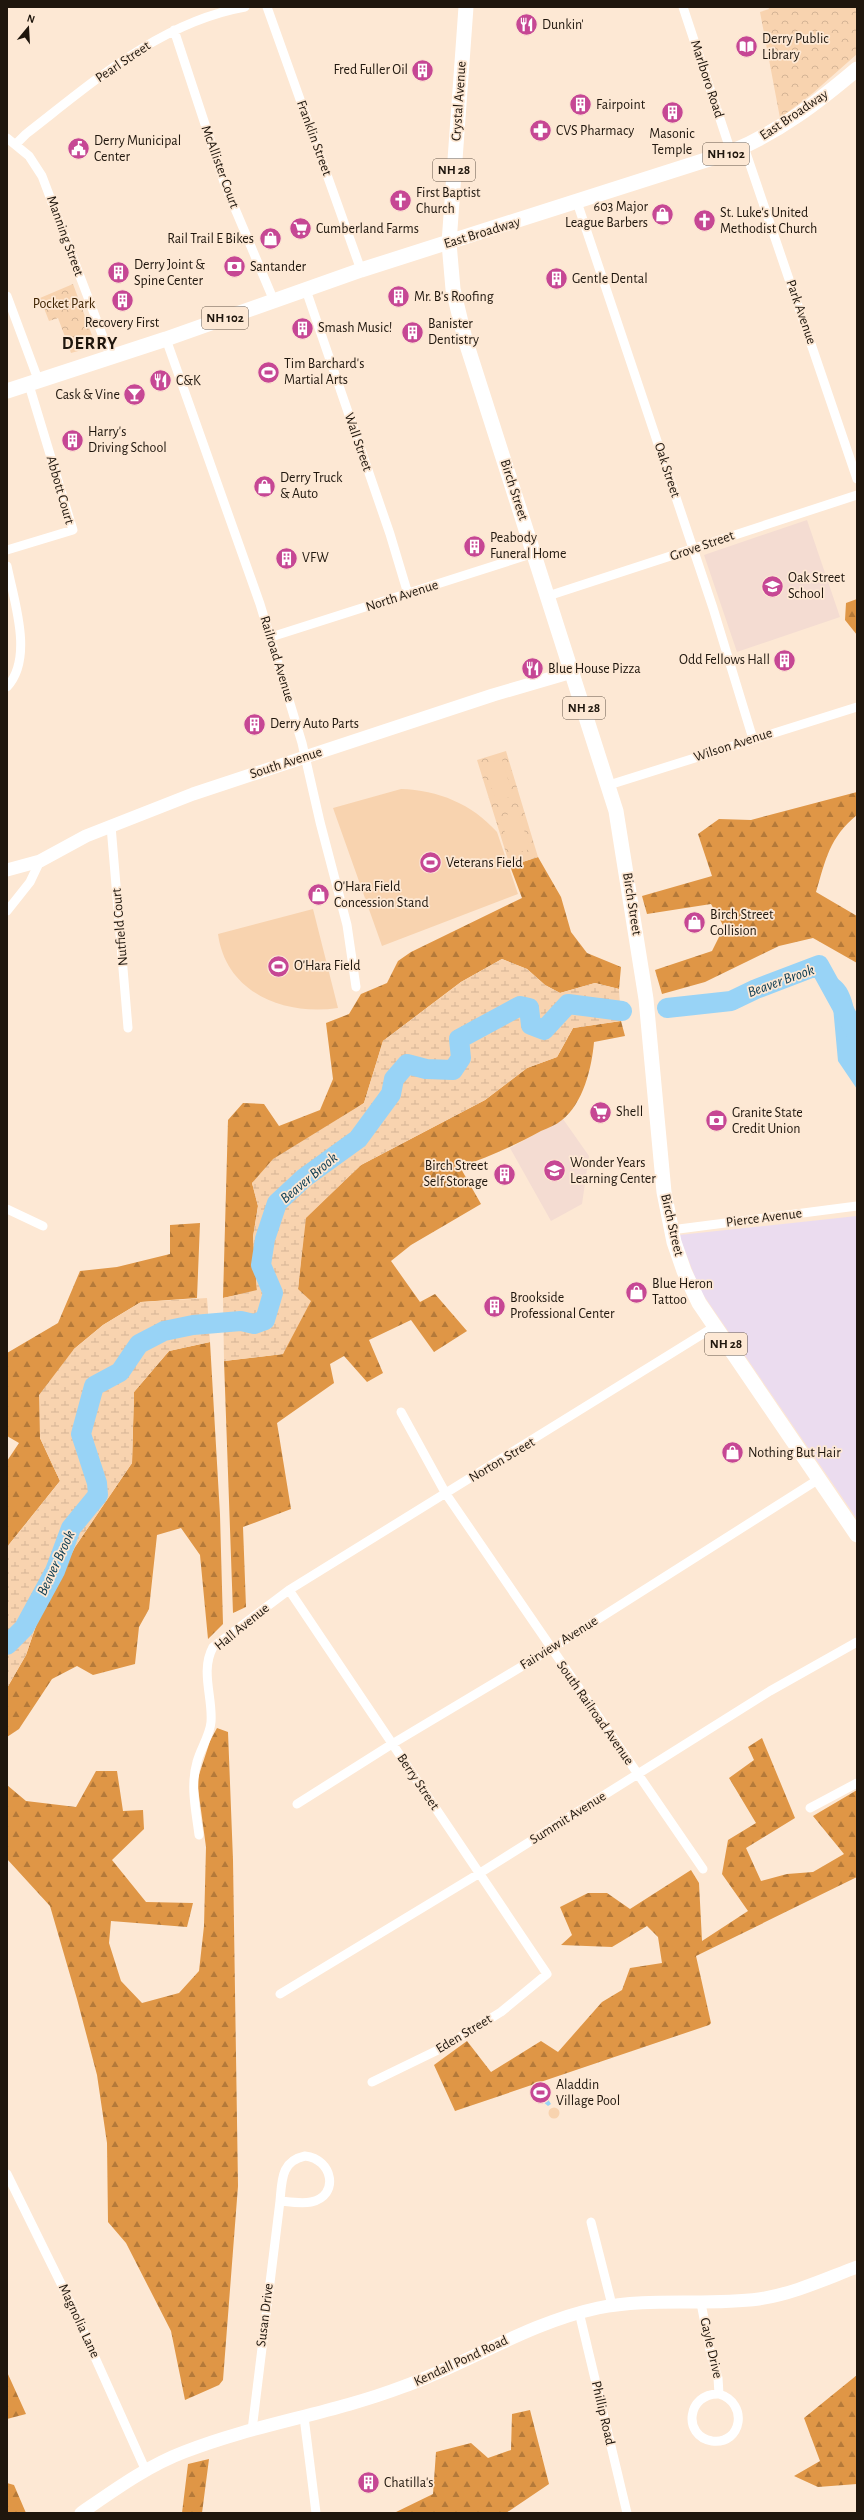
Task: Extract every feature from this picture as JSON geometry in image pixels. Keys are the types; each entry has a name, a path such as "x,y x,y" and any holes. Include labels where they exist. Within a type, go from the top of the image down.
{"main road":[{"name":"Crystal Avenue","path":"449,243 466,7"},
{"name":"East Broadway","path":"34,383 166,339 361,270 577,202 737,149 798,116 857,69"},
{"name":"Birch Street","path":"449,243 453,289 465,339 609,785 622,836 636,924 649,1028 661,1168 671,1230 691,1288 714,1327 857,1535"},
{"name":"NH 102","path":"7,391 34,383"}],"street":[{"name":"Pearl Street","path":"16,144 26,134 101,76 174,30 220,9 245,7"},
{"name":"Franklin Street","path":"267,7 361,270"},
{"name":"Marlboro Road","path":"683,7 737,149"},
{"name":"McAllister Court","path":"174,30 223,178 274,301"},
{"name":"Manning Street","path":"7,138 16,144 36,165 53,201 111,358"},
{"name":"Park Avenue","path":"737,149 857,479"},
{"name":"Oak Street","path":"577,202 694,549 753,739"},
{"name":"Wall Street","path":"306,290 382,512 408,594"},
{"name":"Abbott Court","path":"7,296 34,383 57,480 72,530 7,550"},
{"name":"Railroad Avenue","path":"166,339 271,637 305,756 320,822 347,925 356,987"},
{"name":"Grove Street","path":"548,596 857,495"},
{"name":"North Avenue","path":"271,637 534,553"},
{"path":"7,566 15,605 21,654 16,674 7,687"},
{"name":"South Avenue","path":"7,870 40,861 86,836 193,794 493,695 572,672"},
{"name":"Wilson Avenue","path":"609,785 857,707"},
{"name":"Nutfield Court","path":"111,826 128,1028"},
{"path":"7,911 30,882 40,861"},
{"name":"Pierce Avenue","path":"671,1230 857,1206"},
{"path":"7,1209 43,1226"},
{"name":"Norton Street","path":"288,1590 446,1494 714,1327"},
{"name":"South Railroad Avenue","path":"401,1412 446,1494 703,1869"},
{"name":"Fairview Avenue","path":"297,1804 392,1744 551,1649 819,1479"},
{"name":"Berry Street","path":"288,1590 547,1974"},
{"name":"Hall Avenue","path":"199,1835 193,1784 197,1762 211,1723 207,1671 209,1655 213,1647 288,1590"},
{"name":"Summit Avenue","path":"280,1994 480,1874 776,1688 857,1642"},
{"path":"810,1808 857,1783"},
{"name":"Eden Street","path":"372,2082 442,2048 501,2012 547,1974"},
{"name":"Susan Drive","path":"252,2430 283,2175 289,2162 305,2156 313,2157 326,2166 330,2180 328,2188 319,2199 304,2203 280,2201"},
{"name":"Magnolia Lane","path":"7,2174 74,2311 146,2471"},
{"path":"591,2222 612,2305"},
{"name":"Kendall Pond Road","path":"81,2513 146,2471 183,2452 252,2430 369,2400 405,2386 542,2324 579,2312 612,2305 701,2303 758,2299 785,2294 857,2267"},
{"name":"Gayle Drive","path":"701,2303 711,2355 718,2378 719,2394"},
{"name":"Phillip Road","path":"579,2312 628,2513"},
{"name":"Gayle Drive","path":"719,2394 729,2398 736,2406 739,2421 732,2435 722,2440 712,2441 699,2434 694,2426 692,2416 694,2407 701,2399 709,2395 719,2394"},
{"path":"304,2417 316,2513"}],"shaded area":[{"name":"Oak Street School","path":"807,520 840,617 737,652 704,555"},
{"name":"Wonder Years Learning Center","path":"563,1119 589,1156 582,1204 551,1221 510,1148"},
{"path":"857,1216 857,1519 700,1290 679,1235"}],"green space":[{"path":"768,7 857,7 857,54 813,93 780,118 760,12 769,9"},
{"name":"Pocket Park","path":"73,284 96,346 71,353 58,318 49,321 40,298"},
{"path":"857,599 857,635 845,620 846,603"},
{"path":"506,751 538,857 510,866 477,760"},
{"path":"502,759 513,796 496,801 484,764"},
{"name":"Veterans Field","path":"401,789 428,792 454,800 487,822 497,832 518,894 382,946 333,808"},
{"path":"857,792 857,815 840,832 834,841 826,859 816,892 857,916 857,963 813,938 779,946 705,982 662,994 655,970 712,951 724,927 711,904 647,914 642,896 712,876 698,834 719,819 751,820"},
{"path":"518,811 530,849 512,854 500,817"},
{"path":"538,857 561,897 571,932 587,953 621,967 619,989 595,983 560,993 545,985 527,969 502,959 461,982 383,1041 364,1103 252,1183 258,1206 253,1237 257,1291 223,1298 228,1120 243,1103 264,1104 279,1126 320,1110 333,1079 326,1023 349,1014 361,994 387,983 398,961 411,952 522,898 510,866"},
{"name":"O'Hara Field","path":"313,909 338,1008 318,1010 278,1004 261,996 245,985 233,972 223,954 218,934"},
{"path":"502,959 527,969 545,985 560,993 595,983 619,989 621,1021 573,1028 557,1057 527,1068 485,1100 361,1165 306,1218 298,1289 311,1301 283,1354 224,1361 223,1298 257,1290 253,1237 258,1206 252,1183 273,1159 364,1103 383,1041 461,982"},
{"path":"621,1021 625,1036 594,1042 589,1073 576,1105 569,1113 562,1120 521,1142 460,1167 481,1204 411,1245 391,1261 420,1302 435,1294 467,1331 434,1352 411,1320 369,1340 383,1373 367,1382 344,1356 330,1364 334,1383 277,1423 291,1509 243,1527 246,1607 233,1613 224,1361 283,1354 298,1289 305,1218 361,1165 485,1100 527,1068 557,1057 573,1028"},
{"path":"200,1223 197,1298 141,1302 103,1325 74,1349 40,1438 60,1481 7,1547 7,1461 19,1443 7,1436 7,1353 58,1323 80,1271 117,1267 170,1254 170,1225"},
{"path":"207,1298 210,1342 169,1351 134,1392 132,1463 75,1547 39,1617 26,1655 7,1688 7,1547 60,1481 40,1438 39,1395 74,1349 103,1325 141,1302"},
{"path":"210,1342 220,1515 223,1624 208,1639 200,1555 181,1528 157,1535 149,1609 139,1627 135,1664 93,1675 77,1666 52,1679 19,1729 7,1737 7,1688 26,1655 39,1617 75,1547 132,1463 134,1392 169,1351"},
{"path":"217,1728 228,1732 233,1860 238,2186 223,2380 219,2385 185,2400 171,2331 126,2243 108,2222 107,2143 97,2075 50,1906 7,1859 7,1785 26,1801 76,1807 96,1771 117,1771 123,1811 143,1810 144,1829 112,1860 146,1902 193,1903 187,1927 111,1921 109,1943 121,1981 142,2003 179,1993 199,1971 204,1926 206,1847 197,1781 210,1741"},
{"path":"762,1738 795,1818 746,1848 761,1881 787,1874 813,1872 844,1854 813,1816 857,1790 857,1877 696,1956 711,2023 709,2025 455,2111 434,2065 467,2041 491,2072 541,2041 558,2052 602,2002 622,1990 630,1968 662,1963 658,1937 647,1926 612,1947 561,1945 572,1935 560,1907 588,1893 607,1893 630,1909 691,1870 699,1883 702,1941 748,1911 722,1874 728,1840 756,1823 729,1778 754,1760 748,1747"},
{"path":"552,2108 556,2108 558,2109 558,2117 552,2118 549,2115 549,2111"},
{"path":"7,2372 26,2414 7,2419"},
{"path":"857,2375 857,2484 818,2487 794,2476 820,2461 804,2418"},
{"path":"530,2410 549,2484 506,2513 394,2513 433,2494 436,2452 471,2443 488,2458 511,2450 512,2414"},
{"path":"209,2459 202,2513 182,2513 188,2464"},
{"path":"7,2483 14,2485 26,2513 7,2513"}],"water":[{"path":"831,976 842,982 849,993 854,1007 857,1042 857,1089 838,1061 832,996 824,981"},
{"name":"Aladdin Village Pool","path":"546,2083 549,2086 546,2096 551,2104 548,2106 535,2095 537,2089"}],"waterway":[{"name":"Beaver Brook","path":"667,1008 731,1001 756,989 819,965 857,1034"},
{"name":"Beaver Brook","path":"7,1645 24,1628 55,1571 71,1528 98,1495 97,1483 81,1434 94,1386 120,1372 139,1344 164,1331 193,1325 241,1321 254,1324 265,1320 273,1293 261,1265 265,1239 277,1203 304,1178 358,1139 391,1094 394,1079 407,1064 426,1069 453,1070 461,1058 459,1039 520,1006 529,1008 531,1025 544,1030 568,1004 622,1011"}],"place":[{"name":"Dunkin'","path":"527,25"},
{"name":"Derry Public Library","path":"747,47"},
{"name":"Fred Fuller Oil","path":"423,70"},
{"name":"Fairpoint","path":"580,105"},
{"name":"Masonic Temple","path":"672,112"},
{"name":"CVS Pharmacy","path":"540,131"},
{"name":"Derry Municipal Center","path":"79,149"},
{"name":"First Baptist Church","path":"401,201"},
{"name":"603 Major League Barbers","path":"663,215"},
{"name":"St. Luke's United Methodist Church","path":"704,221"},
{"name":"Cumberland Farms","path":"300,229"},
{"name":"Rail Trail E Bikes","path":"270,239"},
{"name":"Santander","path":"235,267"},
{"name":"Derry Joint & Spine Center","path":"118,273"},
{"name":"Gentle Dental","path":"557,279"},
{"name":"Mr. B's Roofing","path":"398,297"},
{"name":"Recovery First","path":"122,301"},
{"name":"Smash Music!","path":"302,328"},
{"name":"Banister Dentistry","path":"413,332"},
{"name":"Tim Barchard's Martial Arts","path":"268,372"},
{"name":"C&K","path":"160,381"},
{"name":"Cask & Vine","path":"135,395"},
{"name":"Harry's Driving School","path":"73,440"},
{"name":"Derry Truck & Auto","path":"265,486"},
{"name":"Peabody Funeral Home","path":"474,546"},
{"name":"VFW","path":"286,558"},
{"name":"Oak Street School","path":"772,586"},
{"name":"Odd Fellows Hall","path":"785,660"},
{"name":"Blue House Pizza","path":"532,669"},
{"name":"Derry Auto Parts","path":"254,724"},
{"name":"Veterans Field","path":"430,863"},
{"name":"O'Hara Field Concession Stand","path":"319,895"},
{"name":"Birch Street Collision","path":"694,923"},
{"name":"O'Hara Field","path":"278,966"},
{"name":"Shell","path":"601,1112"},
{"name":"Granite State Credit Union","path":"716,1121"},
{"name":"Wonder Years Learning Center","path":"555,1171"},
{"name":"Birch Street Self Storage","path":"504,1174"},
{"name":"Blue Heron Tattoo","path":"636,1292"},
{"name":"Brookside Professional Center","path":"494,1306"},
{"name":"Nothing But Hair","path":"732,1453"},
{"name":"Aladdin Village Pool","path":"541,2093"},
{"name":"Chatilla's","path":"368,2483"}],"district":[{"name":"DERRY","path":"90,344"}]}
